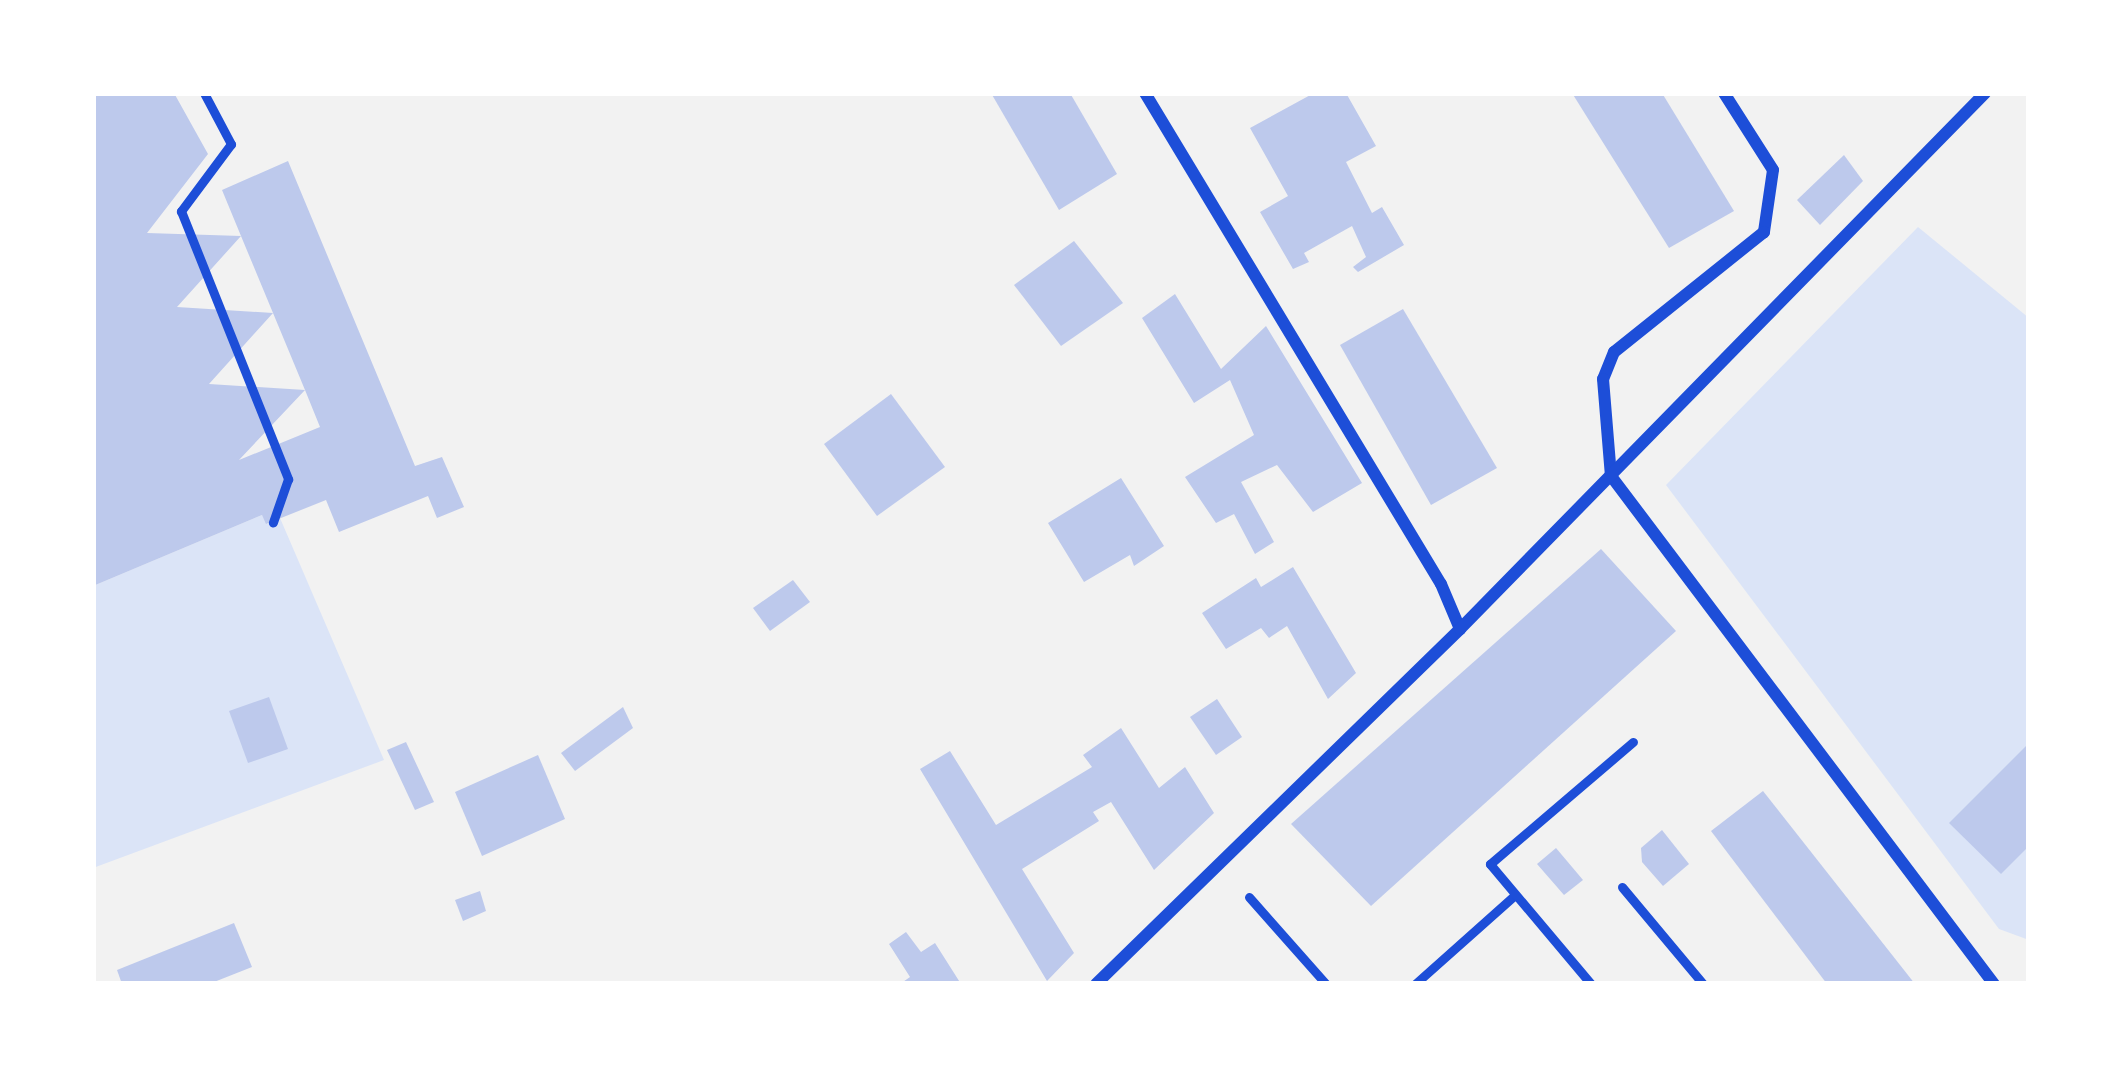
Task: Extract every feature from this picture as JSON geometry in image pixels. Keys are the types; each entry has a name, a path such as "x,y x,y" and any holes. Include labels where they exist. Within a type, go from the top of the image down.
{"street":[{"path":"1145,93 1395,505 1460,629"},
{"path":"1724,93 1772,170 1764,232 1614,352 1604,379 1611,476 1994,984"},
{"path":"1096,984 1460,629 1985,93"}],"lane":[{"path":"204,93 231,144 181,211 288,479 273,522"},
{"path":"1591,984 1490,864 1633,742"},
{"path":"1622,887 1703,984"},
{"path":"1415,984 1515,895"},
{"path":"1249,897 1326,984"}],"shaded area":[{"path":"1918,227 2029,318 2029,940 1999,929 1666,485"},
{"path":"262,515 267,524 280,518 384,760 93,868 93,586"}],"building":[{"path":"93,93 174,93 208,154 147,233 241,236 222,190 288,161 415,466 442,457 464,507 437,518 428,496 339,532 326,500 266,524 262,515 93,586","holes":["241,236 273,313 177,307","273,313 305,390 209,384","305,390 320,427 239,460"]},
{"path":"991,93 1070,93 1117,174 1059,210"},
{"path":"1314,93 1346,93 1376,146 1346,162 1372,213 1382,207 1404,245 1358,272 1353,267 1366,257 1352,226 1304,253 1309,262 1293,269 1260,212 1288,196 1250,128"},
{"path":"1572,93 1662,93 1734,211 1669,248"},
{"path":"1844,155 1863,181 1820,225 1797,200"},
{"path":"1074,241 1123,303 1061,346 1014,285"},
{"path":"1175,294 1221,369 1266,326 1362,483 1313,512 1277,465 1241,482 1274,542 1255,554 1234,514 1216,523 1185,477 1254,435 1230,380 1194,403 1142,318"},
{"path":"1403,309 1497,468 1431,505 1340,345"},
{"path":"891,394 945,467 877,516 824,444"},
{"path":"1121,478 1164,546 1134,566 1130,555 1084,582 1048,523"},
{"path":"1601,549 1676,631 1371,906 1291,824"},
{"path":"1293,567 1356,673 1328,699 1287,626 1269,638 1261,628 1226,649 1202,613 1256,578 1261,587"},
{"path":"793,580 810,602 770,631 753,608"},
{"path":"269,697 288,749 248,763 229,711"},
{"path":"1217,699 1242,737 1216,755 1190,717"},
{"path":"623,707 633,728 575,771 561,753"},
{"path":"1121,728 1159,788 1185,767 1214,813 1154,870 1111,802 1093,812 1099,821 1022,869 1074,953 1047,981 920,769 950,751 996,825 1092,767 1083,755"},
{"path":"406,742 434,802 415,810 387,750"},
{"path":"2029,743 2029,846 2001,874 1949,823"},
{"path":"538,755 565,819 482,856 455,792"},
{"path":"1763,791 1915,984 1827,984 1711,831"},
{"path":"1662,830 1689,864 1663,886 1642,862 1641,848"},
{"path":"1556,848 1583,880 1564,895 1537,864"},
{"path":"480,891 486,911 463,921 455,900"},
{"path":"234,923 252,967 209,984 122,984 117,970"},
{"path":"906,932 921,952 935,943 961,984 900,984 910,977 889,944"}]}
